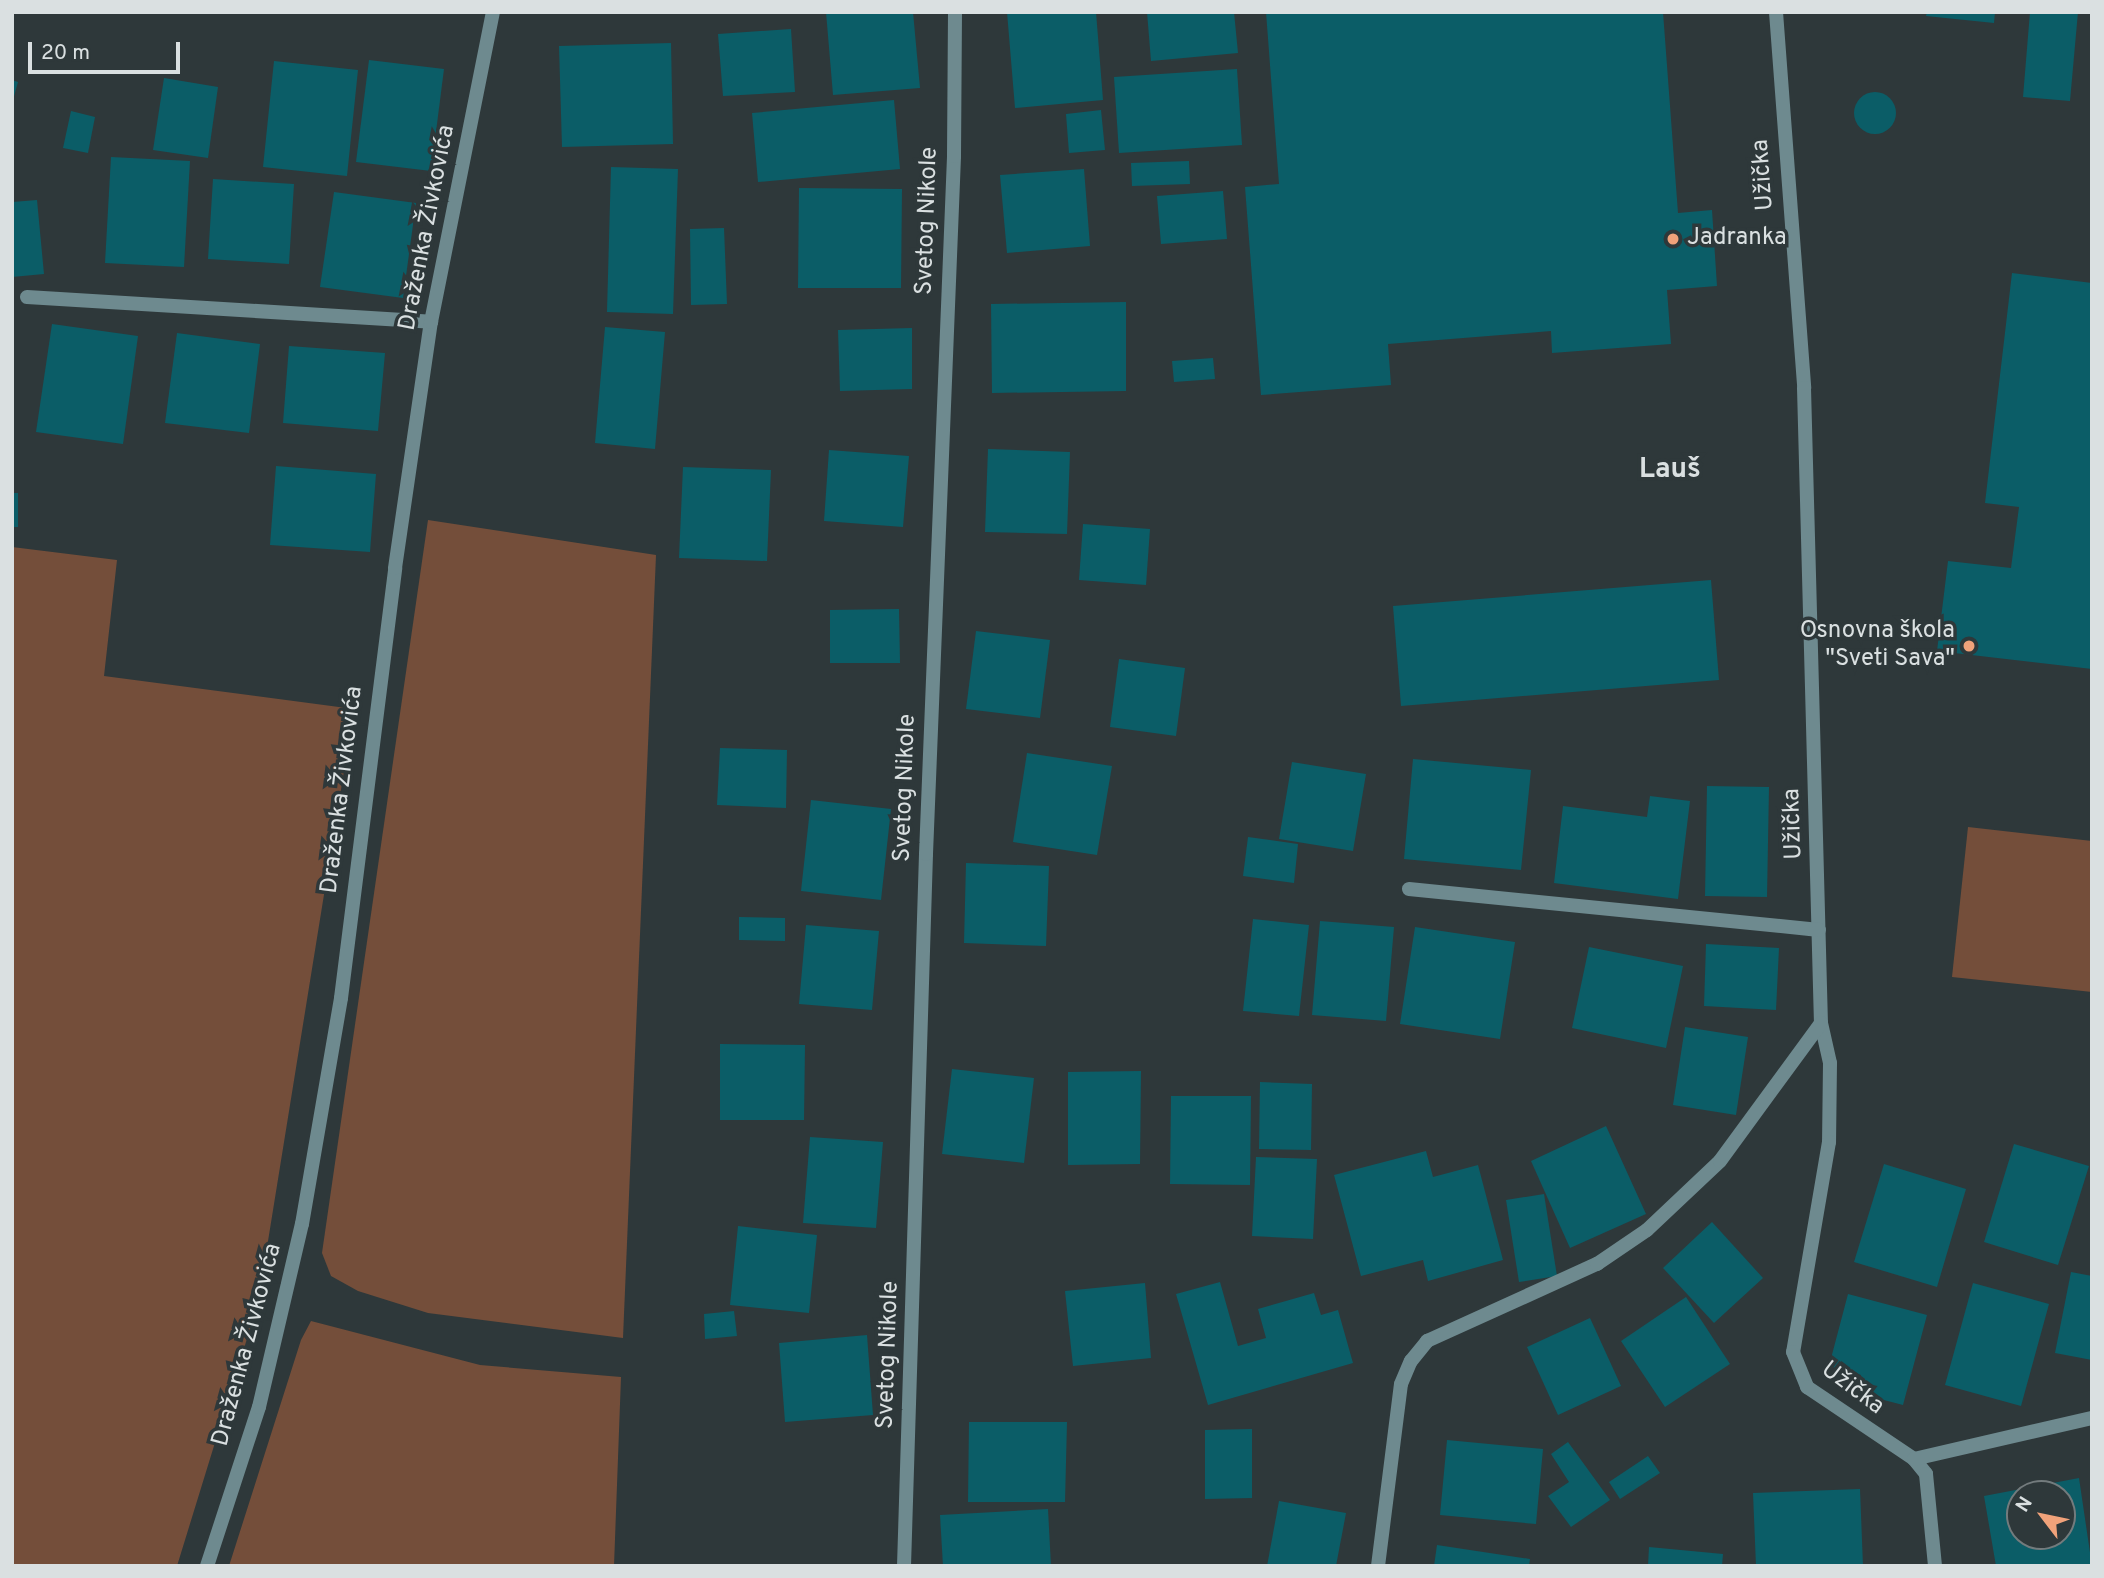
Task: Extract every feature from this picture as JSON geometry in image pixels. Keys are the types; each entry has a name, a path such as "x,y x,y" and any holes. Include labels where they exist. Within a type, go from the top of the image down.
{"street":[{"name":"Draženka Živkovića","path":"207,1566 260,1407 302,1224 341,998 393,582 431,322 493,12"},
{"name":"Svetog Nikole","path":"905,1566 926,855 954,156 955,12"},
{"name":"Užička","path":"1776,12 1804,388 1821,1023 1830,1063 1829,1142 1797,1315 1795,1366 1807,1387 1822,1401 1914,1459"},
{"path":"27,297 431,322"},
{"path":"1409,889 1819,930"},
{"path":"1378,1566 1401,1384 1411,1361 1427,1341 1597,1264 1647,1230 1720,1161 1821,1023"},
{"path":"1935,1566 1926,1474 1914,1459 2092,1418"}],"shaded area":[{"path":"428,520 656,555 623,1338 428,1313 358,1291 331,1276 322,1253"},
{"path":"12,547 117,560 104,676 354,709 258,1303 177,1566 12,1566"},
{"path":"1968,827 2092,841 2092,992 1952,977"},
{"path":"311,1321 480,1365 621,1377 614,1566 229,1566 301,1340"}],"building":[{"path":"826,12 913,12 920,88 833,95"},
{"path":"1007,12 1096,12 1103,100 1015,108"},
{"path":"1147,12 1234,12 1238,53 1151,61"},
{"path":"1266,12 1663,12 1678,213 1712,210 1717,286 1667,290 1671,344 1552,353 1551,331 1388,344 1391,385 1261,395 1245,187 1279,184"},
{"path":"1927,12 1995,12 1994,23 1926,16"},
{"path":"2030,12 2078,12 2070,101 2023,97"},
{"path":"791,29 795,92 723,96 718,34"},
{"path":"671,43 673,144 562,147 559,46"},
{"path":"369,60 444,69 431,171 356,162"},
{"path":"274,61 358,70 347,176 263,167"},
{"path":"1237,69 1242,145 1119,153 1114,77"},
{"path":"164,78 218,87 208,158 153,150"},
{"path":"12,80 18,82 13,100 12,100"},
{"path":"1875,92 1890,98 1896,113 1890,128 1875,134 1860,128 1854,113 1860,98"},
{"path":"894,100 900,169 758,182 752,113"},
{"path":"1101,110 1105,150 1069,153 1066,114"},
{"path":"71,111 95,117 88,153 63,148"},
{"path":"111,157 190,161 184,267 105,263"},
{"path":"1189,161 1190,184 1132,186 1131,163"},
{"path":"611,167 678,169 673,314 607,312"},
{"path":"1084,169 1090,246 1007,253 1000,175"},
{"path":"213,179 294,184 289,264 208,259"},
{"path":"799,188 902,189 901,288 798,288"},
{"path":"1223,191 1227,239 1161,244 1157,196"},
{"path":"334,192 416,203 403,298 320,287"},
{"path":"37,200 44,274 12,277 12,202"},
{"path":"724,228 727,304 691,305 690,229"},
{"path":"2012,273 2092,283 2092,669 1937,651 1948,561 2011,568 2019,507 1985,503"},
{"path":"1126,302 1126,391 992,393 991,304"},
{"path":"52,324 138,336 123,444 36,432"},
{"path":"605,327 665,332 655,449 595,443"},
{"path":"912,328 912,389 840,391 838,330"},
{"path":"177,333 260,344 249,433 165,423"},
{"path":"289,346 385,353 378,431 283,423"},
{"path":"1213,358 1215,379 1174,382 1172,361"},
{"path":"988,449 1070,452 1067,534 985,532"},
{"path":"829,450 909,456 903,527 824,521"},
{"path":"276,466 376,474 370,552 270,545"},
{"path":"683,467 771,470 767,561 679,558"},
{"path":"12,493 18,493 18,527 12,527"},
{"path":"1083,524 1150,529 1146,585 1079,580"},
{"path":"1711,580 1719,680 1401,706 1393,606"},
{"path":"899,609 900,663 830,663 830,610"},
{"path":"976,631 1050,640 1040,718 966,709"},
{"path":"1119,659 1185,668 1176,736 1110,727"},
{"path":"720,748 787,750 786,808 717,805"},
{"path":"1027,753 1112,766 1097,855 1013,842"},
{"path":"1413,759 1531,770 1521,870 1404,859"},
{"path":"1292,762 1366,774 1353,851 1279,839"},
{"path":"1707,786 1769,787 1767,897 1705,896"},
{"path":"1650,796 1690,801 1678,899 1554,883 1563,806 1647,817"},
{"path":"811,800 891,809 881,900 801,891"},
{"path":"1248,837 1298,844 1294,883 1243,876"},
{"path":"966,863 1049,866 1046,946 964,943"},
{"path":"739,917 785,918 785,941 739,940"},
{"path":"1253,919 1309,925 1299,1016 1243,1011"},
{"path":"1320,921 1394,927 1386,1021 1312,1015"},
{"path":"806,925 879,931 872,1010 799,1004"},
{"path":"1415,927 1515,942 1500,1039 1400,1024"},
{"path":"1706,944 1779,948 1776,1010 1704,1006"},
{"path":"1589,947 1683,966 1666,1048 1572,1028"},
{"path":"1685,1027 1748,1037 1736,1115 1673,1105"},
{"path":"720,1044 805,1045 804,1120 720,1120"},
{"path":"952,1069 1034,1078 1024,1163 942,1154"},
{"path":"1141,1071 1140,1164 1068,1165 1068,1072"},
{"path":"1260,1082 1312,1084 1311,1150 1259,1149"},
{"path":"1171,1096 1251,1096 1250,1185 1170,1184"},
{"path":"1606,1126 1646,1214 1570,1248 1531,1161"},
{"path":"810,1137 883,1142 876,1228 803,1223"},
{"path":"2014,1144 2089,1166 2058,1265 1984,1242"},
{"path":"1426,1151 1433,1177 1478,1165 1503,1260 1428,1281 1423,1260 1361,1276 1334,1175"},
{"path":"1256,1157 1317,1159 1313,1239 1252,1236"},
{"path":"1884,1164 1966,1189 1937,1287 1854,1262"},
{"path":"1544,1194 1557,1276 1519,1282 1506,1200"},
{"path":"1712,1222 1763,1278 1714,1323 1663,1268"},
{"path":"738,1226 817,1235 809,1313 730,1305"},
{"path":"2071,1272 2092,1276 2092,1360 2055,1353"},
{"path":"1220,1282 1238,1346 1266,1338 1258,1309 1314,1293 1321,1315 1338,1310 1353,1363 1208,1405 1176,1294"},
{"path":"1145,1283 1151,1358 1073,1366 1065,1291"},
{"path":"1973,1283 2049,1304 2021,1406 1945,1385"},
{"path":"1848,1294 1927,1315 1903,1405 1857,1393 1861,1375 1829,1366"},
{"path":"1686,1297 1730,1364 1665,1407 1621,1341"},
{"path":"734,1311 737,1336 705,1339 704,1314"},
{"path":"1590,1318 1621,1386 1558,1415 1527,1347"},
{"path":"867,1335 873,1415 785,1422 779,1343"},
{"path":"969,1422 1067,1422 1065,1502 968,1502"},
{"path":"1252,1429 1252,1498 1205,1499 1205,1430"},
{"path":"1447,1440 1543,1449 1536,1524 1440,1515"},
{"path":"1568,1442 1610,1500 1571,1527 1548,1496 1569,1482 1551,1454"},
{"path":"1648,1456 1660,1473 1620,1499 1609,1482"},
{"path":"2079,1478 2092,1566 1996,1566 1984,1496 2006,1492 2006,1550 2076,1550 2076,1480 2068,1480"},
{"path":"1860,1489 1863,1566 1756,1566 1753,1493"},
{"path":"1279,1501 1346,1513 1336,1566 1267,1566"},
{"path":"1048,1509 1051,1566 943,1566 940,1515"},
{"path":"1437,1545 1530,1559 1529,1566 1434,1566"},
{"path":"1649,1547 1723,1554 1722,1566 1648,1566"}],"place":[{"name":"Jadranka","path":"1673,239"},
{"name":"Osnovna škola \"Sveti Sava\"","path":"1969,646"}],"district":[{"name":"Lauš","path":"1670,470"}]}
